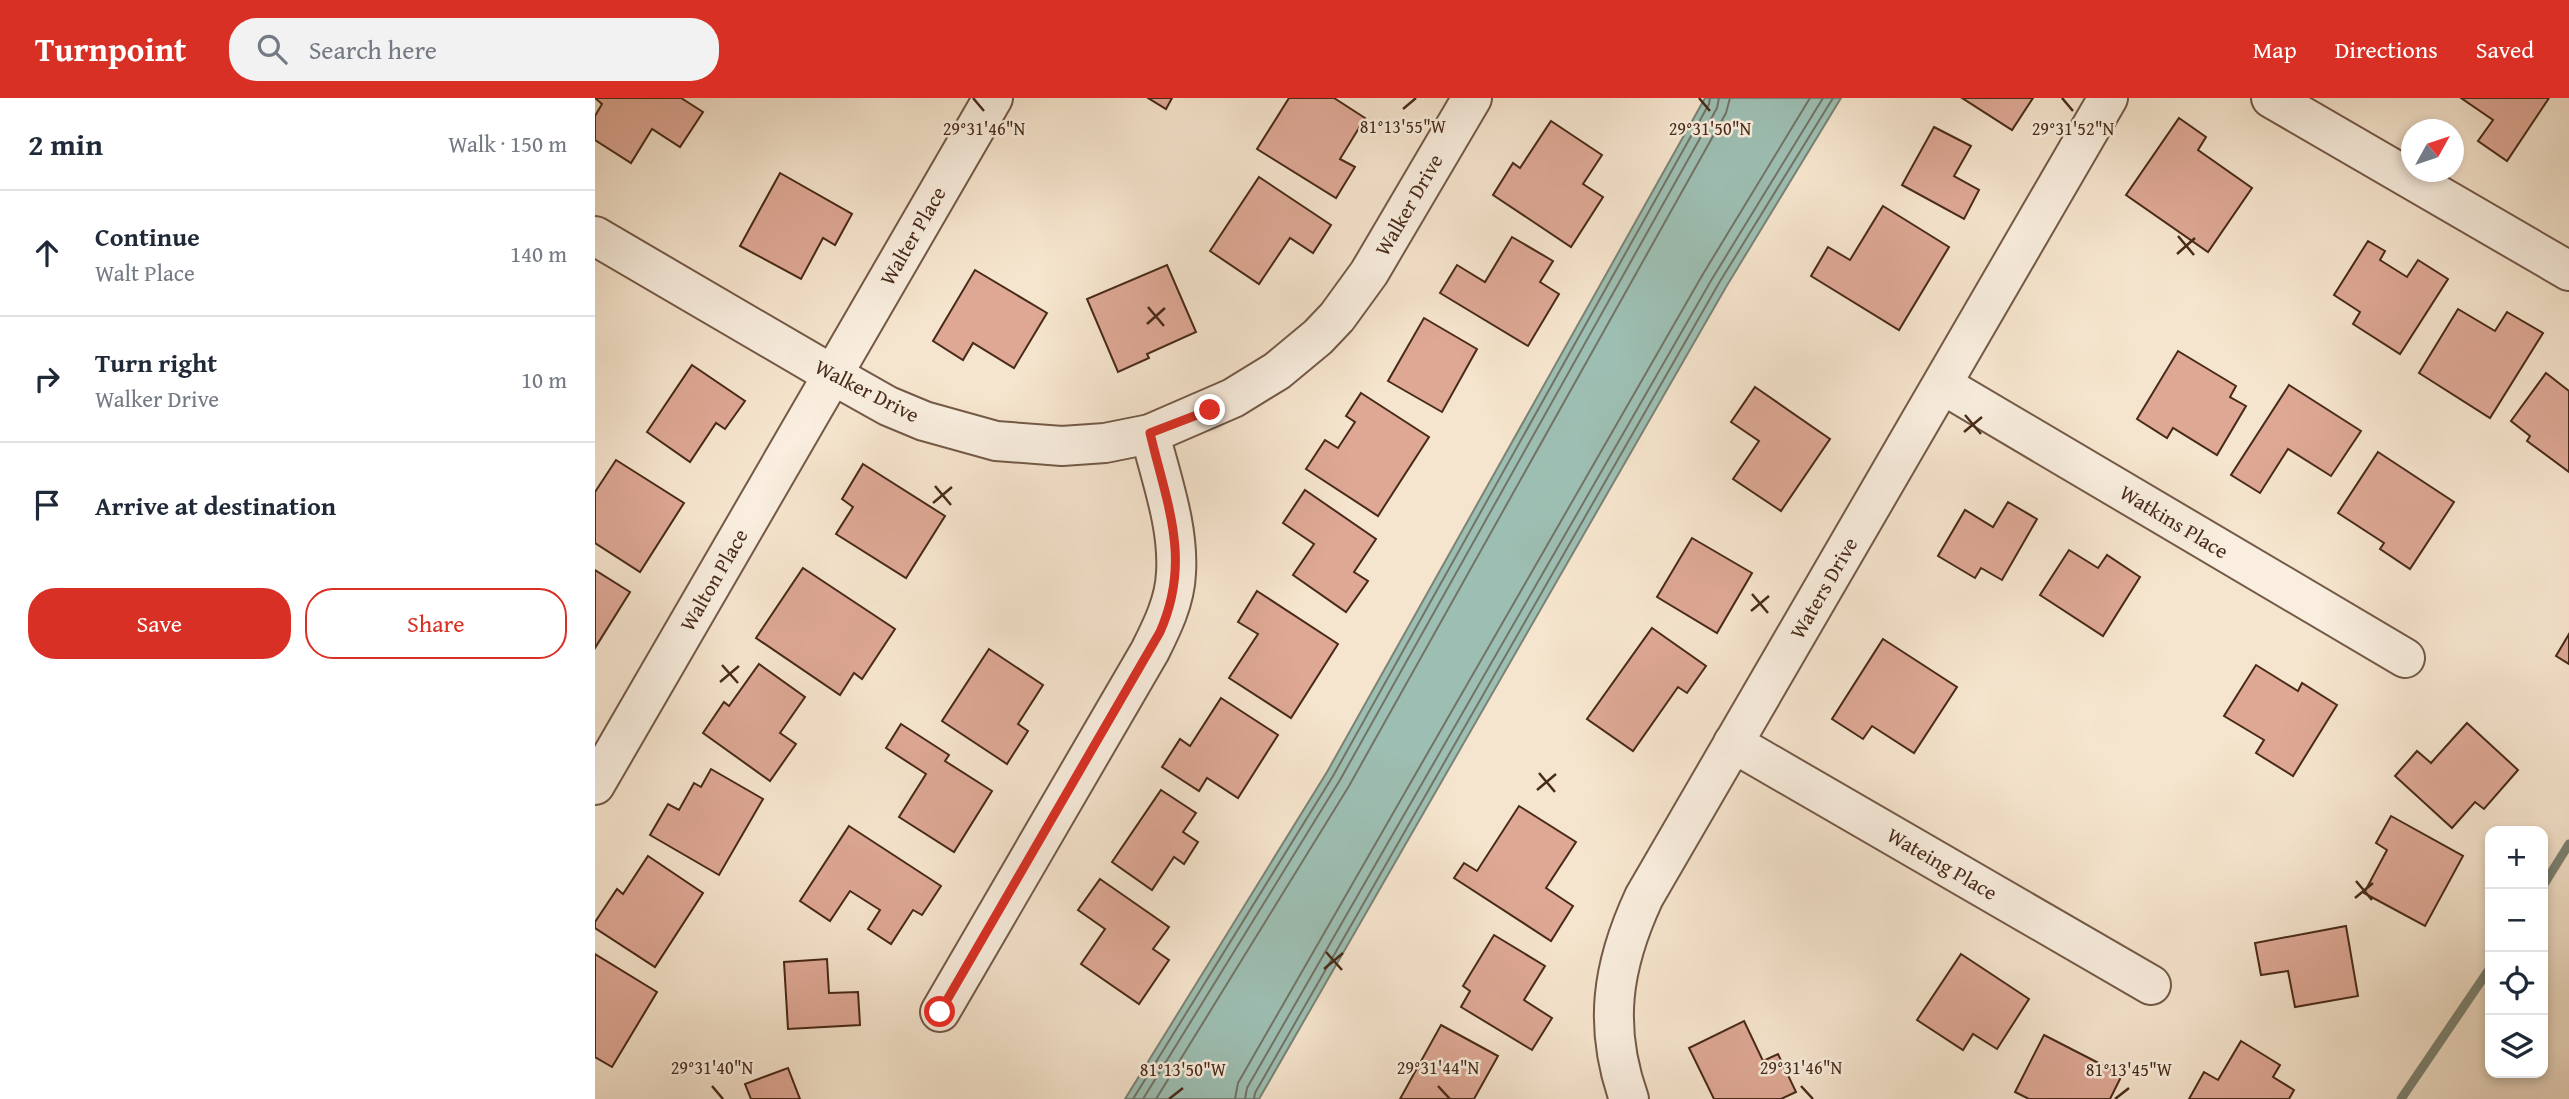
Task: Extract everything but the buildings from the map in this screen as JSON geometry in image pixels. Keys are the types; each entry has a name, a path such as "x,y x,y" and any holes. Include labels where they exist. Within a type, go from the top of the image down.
{"street":[{"name":"Walter Place","path":"833,375 993,98"},
{"name":"Walker Drive","path":"595,236 888,406 924,421 996,441 1062,446 1105,443 1150,433 1210,410 1255,386 1318,337 1337,317 1370,273 1472,98"},
{"name":"Waters Drive","path":"1629,1099 1620,1067 1615,1025 1615,981 1626,938 1644,897 2108,98"},
{"path":"2271,98 2569,271"},
{"name":"Walton Place","path":"595,785 833,375"},
{"name":"Watkins Place","path":"1943,385 2405,658"},
{"path":"940,1012 1150,651 1167,615 1176,576 1177,557 1150,433"},
{"name":"Wateing Place","path":"1733,743 2151,985"}],"water":[{"path":"1705,98 1841,98 1726,287 1259,1099 1125,1099 1327,772"}],"waterway":[{"path":"2548,878 2569,844"},
{"path":"2401,1099 2485,975"}],"route":[{"path":"940,1012 1150,651 1167,615 1176,576 1177,557 1150,433 1210,410"}]}
